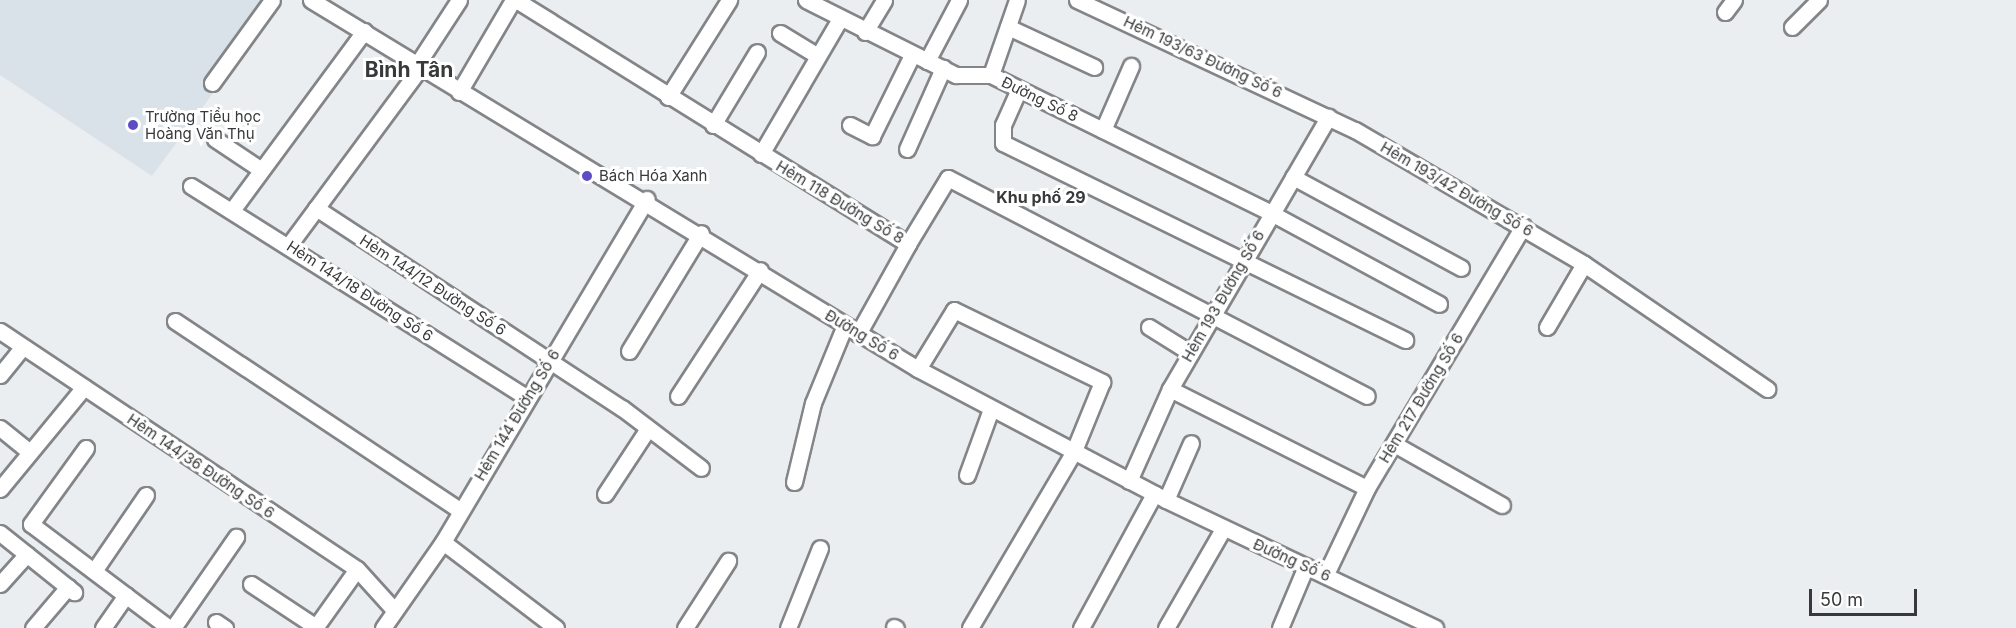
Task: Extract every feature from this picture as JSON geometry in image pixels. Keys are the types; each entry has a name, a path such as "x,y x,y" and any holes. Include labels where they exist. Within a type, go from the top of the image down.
{"street":[{"path":"212,83 272,0"},
{"name":"Đường Số 6","path":"311,0 420,64 459,92 647,199 918,369 1073,453 1223,529 1326,574 1435,628"},
{"path":"289,245 420,64 459,0"},
{"path":"459,92 514,0"},
{"name":"Hẻm 118 Đường Số 8","path":"514,0 908,244 948,178 1213,313"},
{"path":"668,97 729,0"},
{"path":"865,32 884,0"},
{"path":"927,61 959,0"},
{"path":"991,75 1017,0"},
{"name":"Hẻm 193/63 Đường Số 6","path":"1077,0 1328,117"},
{"path":"1792,27 1819,0"},
{"name":"Đường Số 8","path":"812,2 865,32 956,75 991,75 1018,88 1270,213 1439,304"},
{"path":"761,154 840,19"},
{"path":"1008,27 1094,67"},
{"path":"233,209 260,169 364,31"},
{"path":"780,33 818,56"},
{"path":"713,125 757,52"},
{"path":"849,125 872,136 912,55"},
{"path":"1103,130 1131,66"},
{"path":"907,149 944,68"},
{"path":"1018,88 1003,125 1003,143 1405,340"},
{"name":"Hẻm 193 Đường Số 6","path":"1130,481 1170,388 1328,117"},
{"name":"Hẻm 193/42 Đường Số 6","path":"1328,117 1523,226 1584,264 1767,389"},
{"path":"216,139 260,169"},
{"path":"1293,177 1461,268"},
{"name":"Hẻm 144/18 Đường Số 6","path":"191,186 233,209 527,398"},
{"name":"Hẻm 144 Đường Số 6","path":"383,628 443,542 647,199"},
{"name":"Hẻm 144/12 Đường Số 6","path":"316,208 549,362 701,468"},
{"name":"Hẻm 217 Đường Số 6","path":"1326,574 1367,488 1523,226"},
{"path":"629,351 701,232"},
{"path":"794,482 813,403 852,329 908,244"},
{"path":"1547,327 1584,264"},
{"path":"678,396 760,270"},
{"path":"918,369 954,310 1102,382 1073,453 970,628"},
{"path":"1213,313 1367,396"},
{"path":"175,321 461,511"},
{"path":"1149,327 1191,353"},
{"name":"Hẻm 144/36 Đường Số 6","path":"0,331 357,569 394,610"},
{"path":"0,375 24,347"},
{"path":"0,489 84,387"},
{"path":"1170,388 1367,488"},
{"path":"967,475 991,409"},
{"path":"0,428 30,452"},
{"path":"605,494 646,430"},
{"path":"1081,628 1191,444"},
{"path":"1394,444 1502,505"},
{"path":"86,448 31,524 169,628"},
{"path":"94,571 146,495"},
{"path":"1169,627 1223,529"},
{"path":"0,533 71,589 33,628"},
{"path":"173,628 236,537"},
{"path":"443,542 556,628"},
{"path":"788,628 820,548"},
{"path":"0,584 27,554"},
{"path":"685,628 728,561"},
{"path":"1280,628 1306,566"},
{"path":"251,584 316,627 357,569"},
{"path":"103,628 126,595"}],"shaded area":[{"name":"Trường Tiểu học Hoàng Văn Thụ","path":"0,0 266,0 269,17 152,176 0,75"}],"place":[{"name":"Trường Tiểu học Hoàng Văn Thụ","path":"133,125"},
{"name":"Bách Hóa Xanh","path":"587,176"}],"district":[{"name":"Bình Tân","path":"409,70"},
{"name":"Khu phố 29","path":"1041,197"}]}
